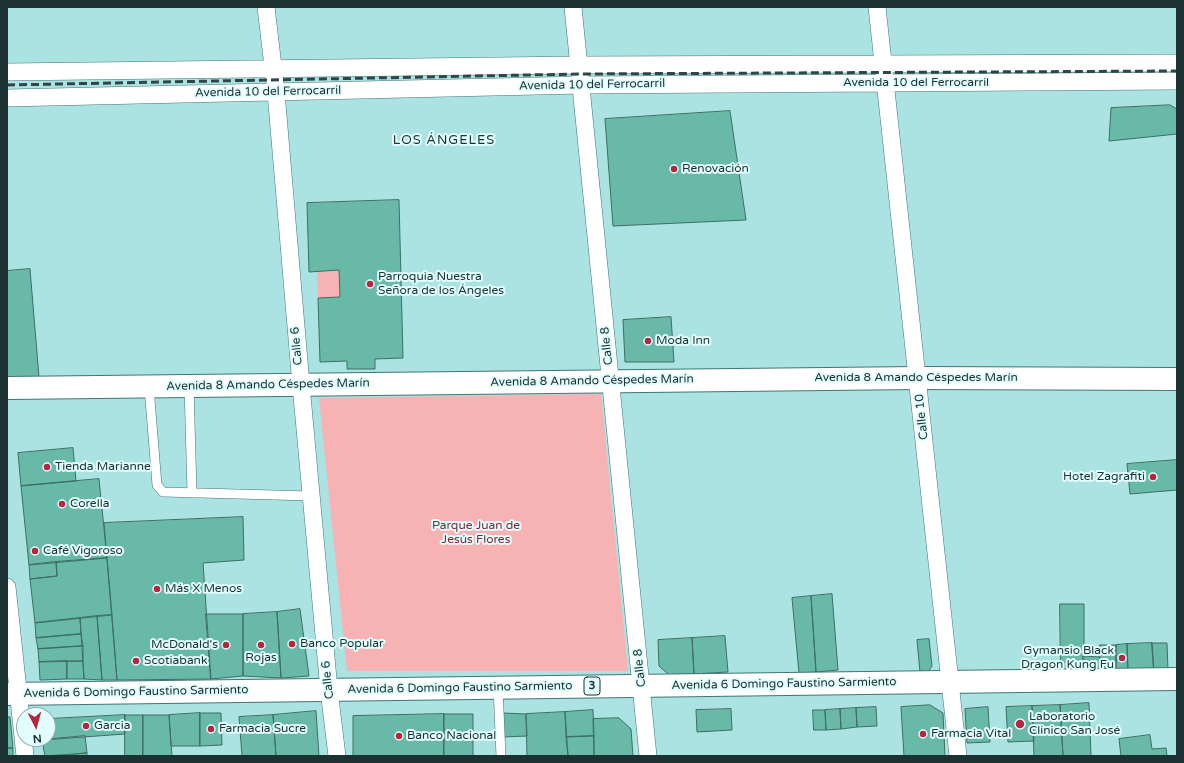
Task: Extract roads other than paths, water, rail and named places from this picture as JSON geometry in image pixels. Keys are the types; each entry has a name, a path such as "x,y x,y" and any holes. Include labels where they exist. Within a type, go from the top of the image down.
{"street":[{"name":"Calle 6","path":"266,7 272,69 276,92 311,496 329,690 337,756"},
{"name":"Calle 8","path":"573,7 648,756"},
{"name":"Calle 10","path":"877,7 958,756"},
{"name":"Avenida 10 del Ferrocarril","path":"7,72 579,65 1177,63"},
{"name":"Avenida 10 del Ferrocarril","path":"7,98 582,85 1177,81"},
{"name":"Avenida 8 Amando Céspedes Marín","path":"7,388 918,378 1177,379"},
{"path":"7,587 12,694 25,756"},
{"name":"Avenida 6 Domingo Faustino Sarmiento","path":"12,694 1177,679"}],"lane":[{"path":"189,386 192,493"},
{"path":"149,387 157,485 163,492 311,496"},
{"path":"498,687 501,756"}],"railway":[{"path":"7,85 580,74 1177,71"}],"place":[{"name":"Renovación","path":"674,169"},
{"name":"Parroquia Nuestra Señora de los Ángeles","path":"370,284"},
{"name":"Moda Inn","path":"648,341"},
{"name":"Tienda Marianne","path":"47,467"},
{"name":"Hotel Zagrafiti","path":"1153,477"},
{"name":"Corella","path":"62,504"},
{"name":"Café Vigoroso","path":"35,551"},
{"name":"Más X Menos","path":"157,589"},
{"name":"Banco Popular","path":"292,644"},
{"name":"McDonald's","path":"226,645"},
{"name":"Rojas","path":"261,645"},
{"name":"Gymansio Black Dragon Kung Fu","path":"1122,658"},
{"name":"Scotiabank","path":"136,661"},
{"name":"Laboratorio Clinico San José","path":"1020,724"},
{"name":"Garcia","path":"86,726"},
{"name":"Farmacia Sucre","path":"211,729"},
{"name":"Farmacia Vital","path":"923,734"},
{"name":"Banco Nacional","path":"399,736"}],"district":[{"name":"LOS ÁNGELES","path":"444,141"}],"park label":[{"name":"Parque Juan de Jesús Flores","path":"476,533"}]}
